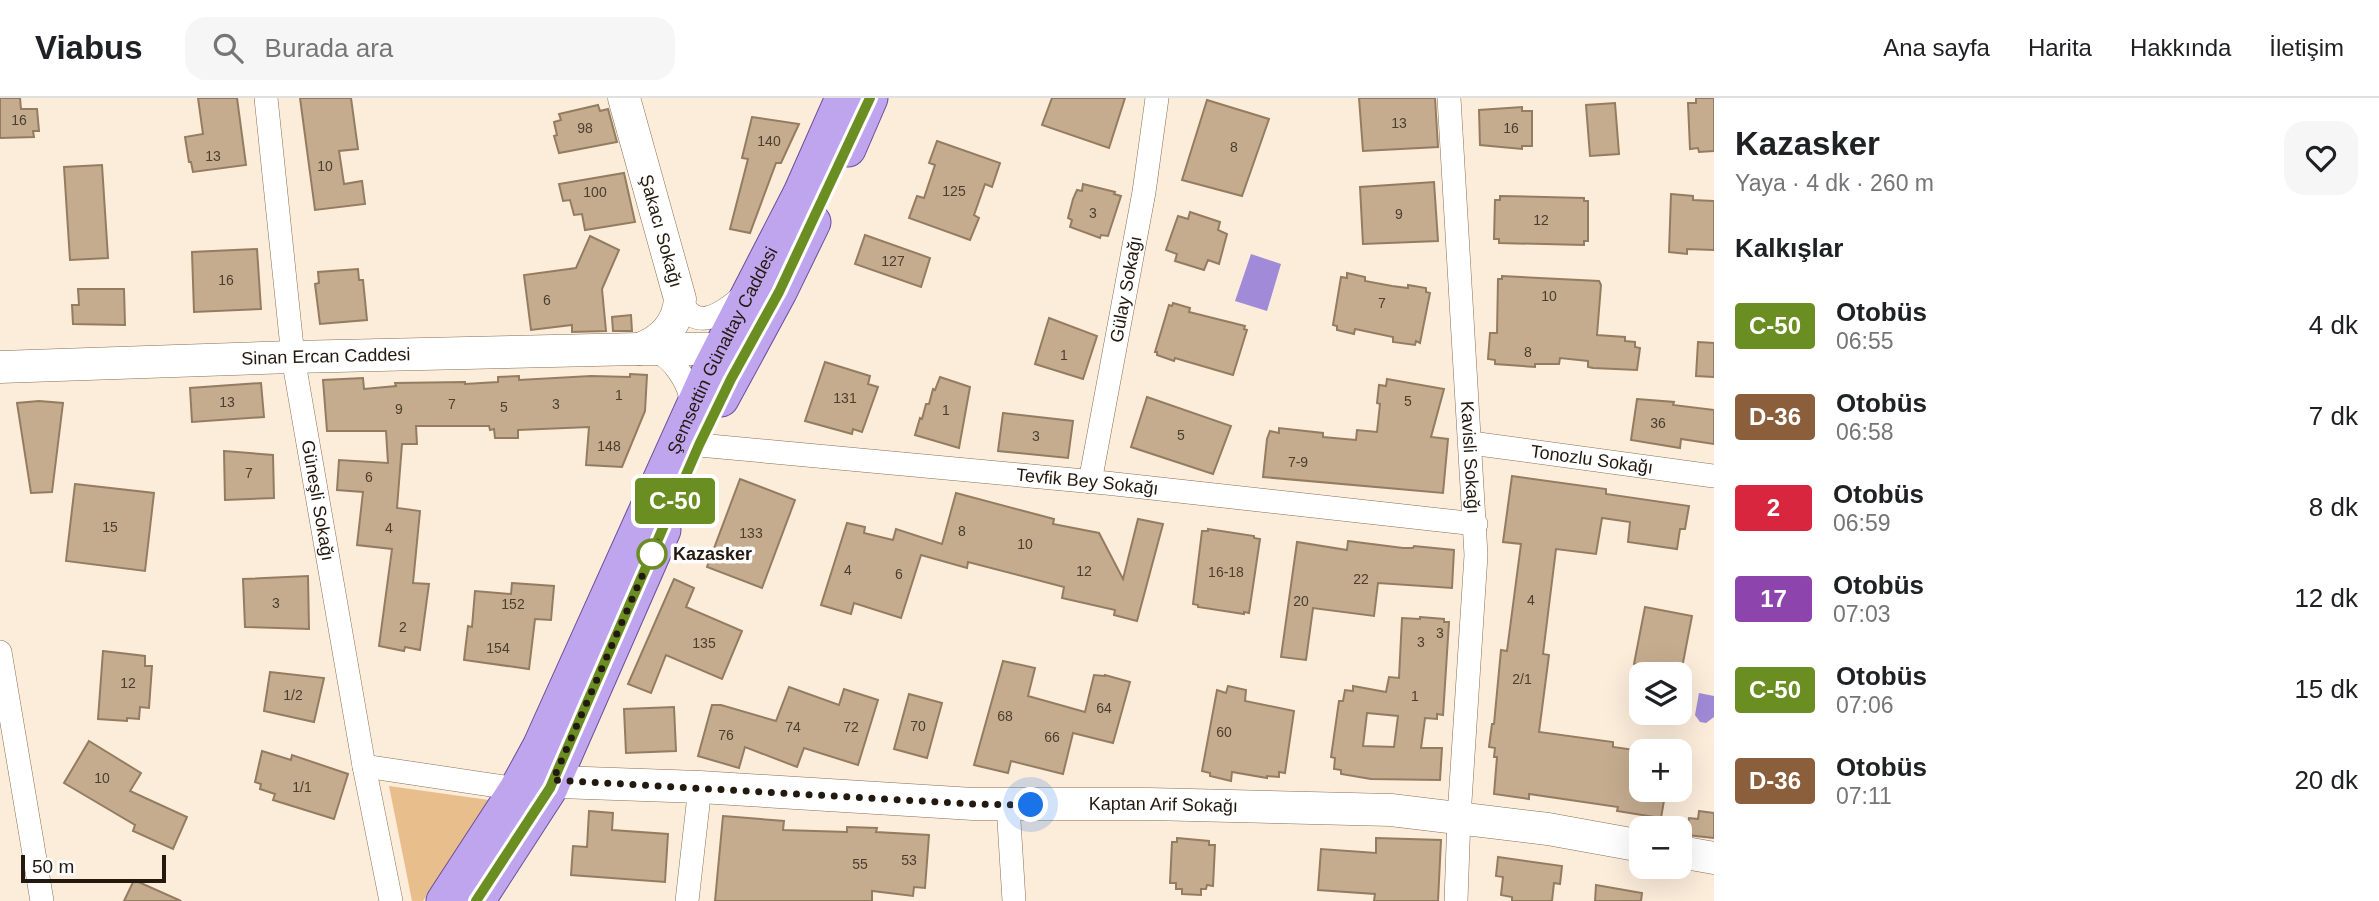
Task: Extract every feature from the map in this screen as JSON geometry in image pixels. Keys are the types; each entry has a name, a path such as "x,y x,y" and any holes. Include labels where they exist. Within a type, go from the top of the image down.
{"main road":[{"name":"Şemsettin Günaltay Caddesi","path":"444,901 517,789 544,740 692,407 825,143 844,98"},
{"name":"Şemsettin Günaltay Caddesi","path":"477,901 531,819 553,780 699,445 731,379 760,329 870,98"}],"street":[{"name":"Güneşli Sokağı","path":"266,98 292,357 364,766 391,901"},
{"name":"Şakacı Sokağı","path":"624,98 680,299 678,313 668,330 645,349"},
{"name":"Gülay Sokağı","path":"1090,482 1144,192 1157,98"},
{"name":"Kavisli Sokağı","path":"1449,98 1476,524 1476,564 1456,901"},
{"path":"680,299 694,317 707,319 730,307 757,281"},
{"name":"Sinan Ercan Caddesi","path":"0,367 292,357 720,349 740,347 751,341 760,329"},
{"path":"645,349 662,354 677,369 688,390 692,407"},
{"name":"Tonozlu Sokağı","path":"1471,443 1714,475"},
{"name":"Tevfik Bey Sokağı","path":"699,445 1090,482 1476,524"},
{"path":"0,652 42,901"},
{"path":"364,766 517,789"},
{"name":"Kaptan Arif Sokağı","path":"517,789 530,780 553,780 973,804 1149,804 1418,812 1629,844"},
{"path":"687,901 700,787"},
{"path":"1008,804 1014,901"},
{"path":"1692,854 1714,858"}],"shaded area":[{"path":"1251,254 1281,264 1267,311 1235,301"},
{"path":"1699,693 1714,696 1714,717 1706,723 1700,722 1695,715"},
{"path":"389,786 489,800 423,901 412,901"}],"building":[{"path":"0,98 20,98 21,109 37,109 39,131 33,131 34,137 0,138"},
{"path":"198,98 237,98 246,165 193,172 185,137 203,134"},
{"path":"300,98 351,98 358,149 339,151 344,184 362,181 365,204 315,210"},
{"path":"1052,98 1125,98 1109,148 1042,125"},
{"path":"1359,98 1435,98 1438,147 1363,151"},
{"path":"1696,98 1714,98 1714,151 1699,152 1698,148 1690,149 1688,103 1696,103"},
{"path":"1207,100 1269,119 1242,196 1182,180"},
{"path":"1615,103 1619,154 1590,156 1586,105"},
{"path":"598,105 600,111 608,109 617,142 559,153 554,136 557,135 554,122 561,120 559,114"},
{"path":"1522,107 1522,111 1532,111 1532,146 1522,146 1522,149 1480,145 1479,110"},
{"path":"752,117 799,124 781,163 776,163 750,233 730,229 748,159 742,158"},
{"path":"937,141 1000,163 992,187 985,184 974,215 979,218 970,240 909,218 917,196 924,198 935,165 929,163"},
{"path":"102,165 108,258 70,260 64,167"},
{"path":"624,173 635,222 585,230 582,214 574,215 570,200 563,201 559,184"},
{"path":"1434,182 1438,241 1363,244 1360,187"},
{"path":"1083,184 1121,196 1108,236 1101,235 1100,238 1070,227 1072,220 1068,218 1073,199 1077,190 1082,191"},
{"path":"1671,194 1693,196 1693,200 1714,201 1714,250 1687,249 1687,254 1669,252"},
{"path":"1500,196 1584,198 1584,201 1588,201 1588,241 1584,241 1584,245 1499,243 1499,239 1494,239 1495,200 1500,200"},
{"path":"1190,212 1220,222 1218,230 1227,234 1219,264 1208,260 1204,270 1175,261 1177,254 1166,250 1178,216 1188,219"},
{"path":"865,235 930,258 921,287 855,264"},
{"path":"590,236 619,250 602,289 606,331 572,332 572,325 531,330 524,275 576,268"},
{"path":"257,249 261,309 194,312 192,252"},
{"path":"358,269 359,280 363,280 367,320 320,324 315,284 319,283 318,272"},
{"path":"1347,273 1365,277 1365,281 1426,288 1426,292 1430,293 1420,343 1416,341 1415,345 1393,342 1393,337 1355,329 1354,334 1337,330 1337,326 1333,325 1341,277 1347,278"},
{"path":"1502,276 1599,281 1601,285 1597,335 1625,337 1625,341 1635,342 1635,347 1640,348 1637,370 1593,368 1588,367 1588,361 1560,358 1559,364 1535,364 1535,367 1495,364 1495,360 1488,359 1490,333 1497,333 1498,279 1502,279"},
{"path":"78,289 124,289 125,325 73,324 72,305 79,305"},
{"path":"1173,303 1190,308 1189,312 1245,326 1244,329 1247,330 1233,375 1157,355 1155,352 1169,305 1172,306"},
{"path":"631,315 632,331 613,331 612,317"},
{"path":"1049,318 1097,336 1083,379 1035,364"},
{"path":"1698,342 1714,343 1714,377 1696,376"},
{"path":"825,362 870,376 868,384 878,387 862,432 853,429 852,434 805,421"},
{"path":"630,374 647,375 645,411 622,467 586,465 589,427 518,430 518,438 495,438 494,429 490,430 489,426 416,426 417,444 402,444 397,508 420,511 413,583 429,584 420,650 405,647 404,651 379,646 392,549 357,545 363,492 337,490 339,460 388,463 386,431 327,431 323,380 363,378 364,389 396,386 395,383 498,382 498,377 519,376 519,380 630,377"},
{"path":"940,377 970,387 959,448 915,435 926,404 929,404"},
{"path":"1387,379 1444,389 1431,437 1448,439 1443,493 1263,477 1270,431 1279,433 1279,428 1323,433 1323,437 1356,440 1357,430 1377,432 1379,385 1386,386"},
{"path":"261,383 264,417 192,422 190,388"},
{"path":"1147,397 1231,426 1213,474 1131,447"},
{"path":"1637,399 1674,402 1673,405 1714,410 1714,444 1681,439 1680,448 1631,440"},
{"path":"17,403 63,403 52,492 31,493"},
{"path":"1003,413 1073,421 1068,458 998,451"},
{"path":"224,451 273,455 274,498 225,500"},
{"path":"1512,476 1606,489 1606,494 1689,506 1685,529 1680,529 1677,549 1628,542 1630,522 1602,518 1596,554 1556,549 1543,654 1549,655 1539,732 1613,742 1613,747 1629,749 1629,802 1664,802 1661,816 1617,811 1618,807 1529,794 1529,799 1494,794 1497,757 1494,757 1495,748 1489,747 1494,724 1501,650 1507,651 1521,544 1503,542"},
{"path":"740,479 795,500 762,588 707,567"},
{"path":"75,484 154,493 145,571 66,561"},
{"path":"956,493 1054,519 1053,524 1099,533 1123,579 1138,519 1163,524 1137,621 1114,615 1115,610 1062,598 1064,587 968,562 967,568 921,555 901,618 854,603 851,614 821,605 847,523 865,527 864,533 893,540 896,529 942,544"},
{"path":"1208,529 1260,539 1249,613 1198,607 1193,604 1202,531"},
{"path":"1348,541 1403,548 1414,546 1454,550 1452,588 1378,583 1374,616 1313,608 1306,660 1281,657 1297,542 1347,550"},
{"path":"308,576 309,629 245,627 243,579"},
{"path":"674,579 694,588 686,607 742,631 722,679 666,655 651,693 628,684"},
{"path":"512,583 554,586 551,620 535,619 529,669 464,660 468,626 472,627 475,591 511,594"},
{"path":"1645,607 1692,616 1683,662 1634,662"},
{"path":"1402,618 1444,619 1444,622 1449,622 1443,715 1437,714 1437,719 1425,718 1421,748 1442,748 1440,780 1371,779 1341,774 1341,770 1334,769 1335,758 1331,757 1339,701 1343,701 1345,690 1353,691 1353,686 1386,692 1389,677 1399,678","holes":["1367,713 1398,716 1394,747 1363,746"]},
{"path":"103,651 145,656 145,666 152,666 149,708 140,707 139,719 98,719"},
{"path":"1003,661 1035,668 1028,696 1085,712 1094,675 1130,682 1113,743 1073,733 1063,774 1011,761 1008,773 974,765"},
{"path":"270,672 324,678 314,722 264,711"},
{"path":"1228,686 1246,690 1245,701 1294,711 1285,773 1279,772 1279,777 1267,778 1232,772 1231,781 1210,776 1210,773 1202,771 1217,690 1226,693"},
{"path":"789,687 839,705 844,689 878,700 858,765 804,748 797,767 745,747 739,768 698,756 712,705 721,705 776,721"},
{"path":"909,694 942,703 927,758 894,749"},
{"path":"674,707 676,751 626,753 624,709"},
{"path":"89,741 141,773 130,791 187,817 173,849 133,831 135,825 64,783"},
{"path":"262,751 291,760 292,755 348,774 334,819 273,800 275,794 260,789 261,784 255,782"},
{"path":"589,811 613,813 612,830 668,834 665,882 571,875 573,846 587,847"},
{"path":"1699,811 1714,813 1714,838 1692,836 1692,818 1698,819"},
{"path":"723,816 784,821 783,830 847,832 847,827 877,828 876,832 929,835 925,888 914,887 913,896 872,891 872,901 715,901"},
{"path":"1177,838 1209,841 1209,845 1215,845 1213,886 1207,885 1206,889 1201,889 1201,895 1182,894 1182,889 1176,889 1176,883 1170,883 1172,842 1177,842"},
{"path":"1376,838 1441,840 1438,901 1374,901 1375,894 1318,890 1321,849 1376,853"},
{"path":"1498,857 1562,866 1560,884 1554,883 1552,901 1512,901 1512,897 1501,895 1503,877 1496,876"},
{"path":"134,880 181,901 124,901"},
{"path":"1596,885 1642,893 1641,901 1595,901"}],"bus line":[{"name":"C-50","path":"476,901 550,788 699,445 731,379 779,292 870,98"}],"place":[{"name":"Kazasker","path":"652,554"}],"route":[{"path":"652,554 657,542 553,780 1031,805"}]}
